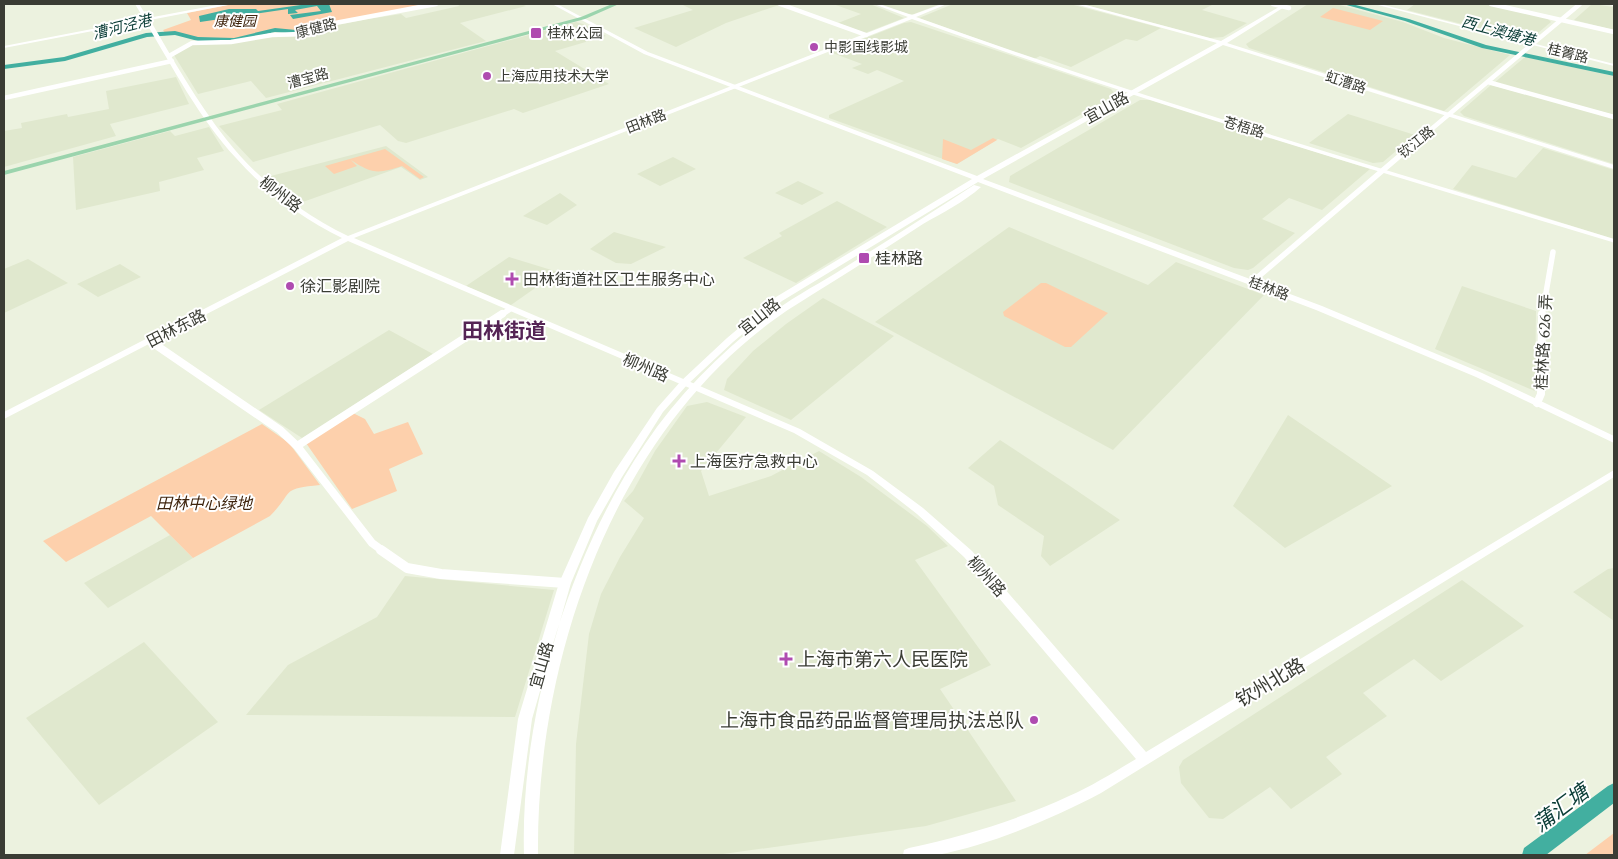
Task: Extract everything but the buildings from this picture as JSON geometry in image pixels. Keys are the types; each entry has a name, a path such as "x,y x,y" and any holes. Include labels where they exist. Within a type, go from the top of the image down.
{"main road":[{"name":"桂林路","path":"554,4 581,17"},
{"name":"桂林路","path":"560,4 646,53 1252,282 1479,375 1614,440"},
{"name":"漕宝路","path":"581,17 611,4"},
{"name":"漕宝路","path":"4,171 581,17 616,4"},
{"name":"虹漕路","path":"1077,4 1229,45 1614,167"},
{"name":"宜山路","path":"508,855 525,719 565,583 592,521 618,475 660,410 772,317 981,181 1131,93 1287,6 1296,4"},
{"name":"宜山路","path":"981,181 1229,45 1287,6"},
{"name":"宜山路","path":"531,855 532,795 550,681 591,550 650,445 689,385"}],"street":[{"name":"柳州路","path":"136,4 230,149 262,180 312,217 348,238 819,443 870,473 920,511 983,570 1144,758"},
{"path":"4,46 228,4"},
{"name":"康健路","path":"4,98 170,58 192,43 231,42 267,36 300,34 336,23 436,4"},
{"path":"780,4 866,35"},
{"name":"苍梧路","path":"876,4 910,18 1131,93 1614,241"},
{"name":"田林路","path":"348,238 945,4"},
{"path":"1273,4 1287,6"},
{"name":"桂箐路","path":"1376,4 1614,65"},
{"path":"1491,4 1614,32"},
{"name":"钦江路","path":"1252,282 1580,4"},
{"path":"1607,4 1614,5"},
{"path":"1488,82 1614,117"},
{"name":"田林东路","path":"4,416 348,238"},
{"name":"桂林路 626 弄","path":"1537,403 1541,394 1542,310 1553,252"},
{"path":"297,446 510,309"},
{"path":"150,341 280,430 297,446 372,543 407,568 458,576 565,583"},
{"name":"钦州北路","path":"909,855 1003,830 1046,814 1096,788 1614,473"}],"shaded area":[{"name":"上海应用技术大学","path":"458,4 521,4 526,6 460,23 486,41 266,98 251,81 198,94 174,55 194,44 270,37 294,37 327,27 368,19 401,14 406,18 459,6"},
{"path":"681,4 782,4 726,23 676,47 634,28 693,10"},
{"path":"833,4 870,4 904,18 865,33 838,23 861,14"},
{"path":"881,4 940,4 914,14 906,14"},
{"path":"953,4 1070,4 1161,28 1137,41 1126,39 1071,67 1040,56 1034,59 919,18"},
{"path":"1082,4 1214,4 1202,10 1247,23 1223,37 1210,38"},
{"path":"1308,4 1336,4 1403,22 1444,38 1510,55 1444,111 1249,48 1246,44"},
{"path":"1415,4 1486,4 1547,18 1551,22 1532,38 1517,38 1407,10"},
{"path":"1592,4 1614,7 1614,30 1574,20"},
{"name":"上海应用技术大学","path":"576,22 606,36 555,51 609,84 523,113 514,109 406,143 398,141 380,125 253,162 219,126 282,110 277,104"},
{"path":"911,22 1111,89 1116,95 1021,148 998,139 957,164 829,118 829,115 904,81 877,70 868,74 852,68 862,64 830,52"},
{"path":"1525,57 1614,76 1614,115 1494,83"},
{"path":"176,77 189,104 110,124 116,136 4,167 4,131 22,128 21,123 67,114 68,117 109,109 106,91"},
{"path":"1491,85 1614,118 1614,164 1464,116 1460,112"},
{"path":"1140,100 1151,100 1370,169 1322,210 1289,198 1262,219 1295,233 1253,268 1248,270 1234,268 1009,182 1010,176"},
{"path":"1348,114 1415,135 1383,162 1373,163 1309,143"},
{"path":"209,127 224,151 197,158 204,170 159,182 160,191 76,210 73,157 170,131 175,136"},
{"path":"386,146 428,177 420,180 401,167 300,203 267,177"},
{"path":"1543,148 1614,170 1614,239 1453,189 1472,165 1516,178"},
{"path":"673,157 696,169 660,186 637,174"},
{"path":"798,181 824,193 802,205 775,193"},
{"path":"560,193 577,205 547,225 523,216"},
{"path":"837,201 887,227 796,283 743,258 782,236 779,233"},
{"path":"1009,227 1148,285 1176,262 1264,295 1113,450 875,322"},
{"path":"614,232 666,247 631,264 616,263 590,249"},
{"name":"田林街道社区卫生服务中心","path":"509,257 558,272 511,305 466,286"},
{"path":"28,259 68,283 4,313 4,269"},
{"path":"120,264 141,277 98,297 77,284"},
{"path":"1462,286 1536,311 1535,391 1435,349"},
{"path":"823,298 894,336 791,420 724,390 727,379 753,351 786,324"},
{"path":"389,330 433,354 302,438 259,410"},
{"name":"上海市第六人民医院","path":"707,402 746,417 701,471 709,496 771,476 819,451 861,477 927,526 948,546 915,560 991,665 940,689 1016,801 926,826 716,855 574,855 576,744 589,634 601,594 620,557 644,518 624,501 633,491 655,451 687,406"},
{"path":"1288,415 1392,486 1285,548 1233,506"},
{"path":"1000,440 1120,520 1050,566 1041,556 1044,536 998,505 994,486 968,468"},
{"path":"170,535 193,558 108,608 84,583"},
{"path":"1614,568 1614,621 1573,592 1608,569"},
{"path":"405,576 554,590 515,717 246,715 288,665 377,617"},
{"path":"1462,580 1524,626 1441,681 1414,659 1363,693 1387,716 1326,757 1342,774 1291,809 1270,787 1223,819 1209,818 1181,783 1179,767 1183,760"},
{"path":"144,642 218,722 99,805 26,718"}],"green space":[{"name":"康健园","path":"233,4 425,4 312,29 296,32 275,30 234,40 198,39 175,33 165,33 163,30 191,20 187,13"},
{"path":"1333,8 1383,21 1370,30 1320,17"},
{"path":"993,138 997,140 957,164 942,159 943,139 971,150"},
{"path":"385,149 424,177 420,179 402,166 375,171 364,168 351,160 357,166 334,174 325,166"},
{"path":"1041,283 1046,283 1108,313 1071,347 1065,347 1004,316 1003,312"},
{"path":"353,413 365,419 374,434 408,422 423,454 389,469 397,491 352,509 306,443"},
{"name":"田林中心绿地","path":"262,424 289,443 320,485 293,490 270,516 193,558 151,516 66,562 43,541"},
{"path":"1614,833 1614,855 1585,855"}],"water":[{"path":"308,4 329,4 332,12 293,19 290,15 321,11 317,6 295,10 298,13 288,14 288,9 200,22 199,16 229,9 256,9 258,11"}],"waterway":[{"name":"西上澳塘港","path":"1346,4 1407,20 1484,47 1614,74"},
{"name":"漕河泾港","path":"4,67 65,59 146,35 175,33 198,39 234,40 275,30 296,32 320,26"},
{"name":"蒲汇塘","path":"1531,855 1614,792"}],"place":[{"name":"桂林公园","path":"536,33"},
{"name":"中影国线影城","path":"814,47"},
{"name":"上海应用技术大学","path":"487,76"},
{"name":"桂林路","path":"864,258"},
{"name":"田林街道社区卫生服务中心","path":"512,279"},
{"name":"徐汇影剧院","path":"290,286"},
{"name":"上海医疗急救中心","path":"679,461"},
{"name":"上海市第六人民医院","path":"786,659"},
{"name":"上海市食品药品监督管理局执法总队","path":"1034,720"}],"district":[{"name":"田林街道","path":"504,331"}]}
